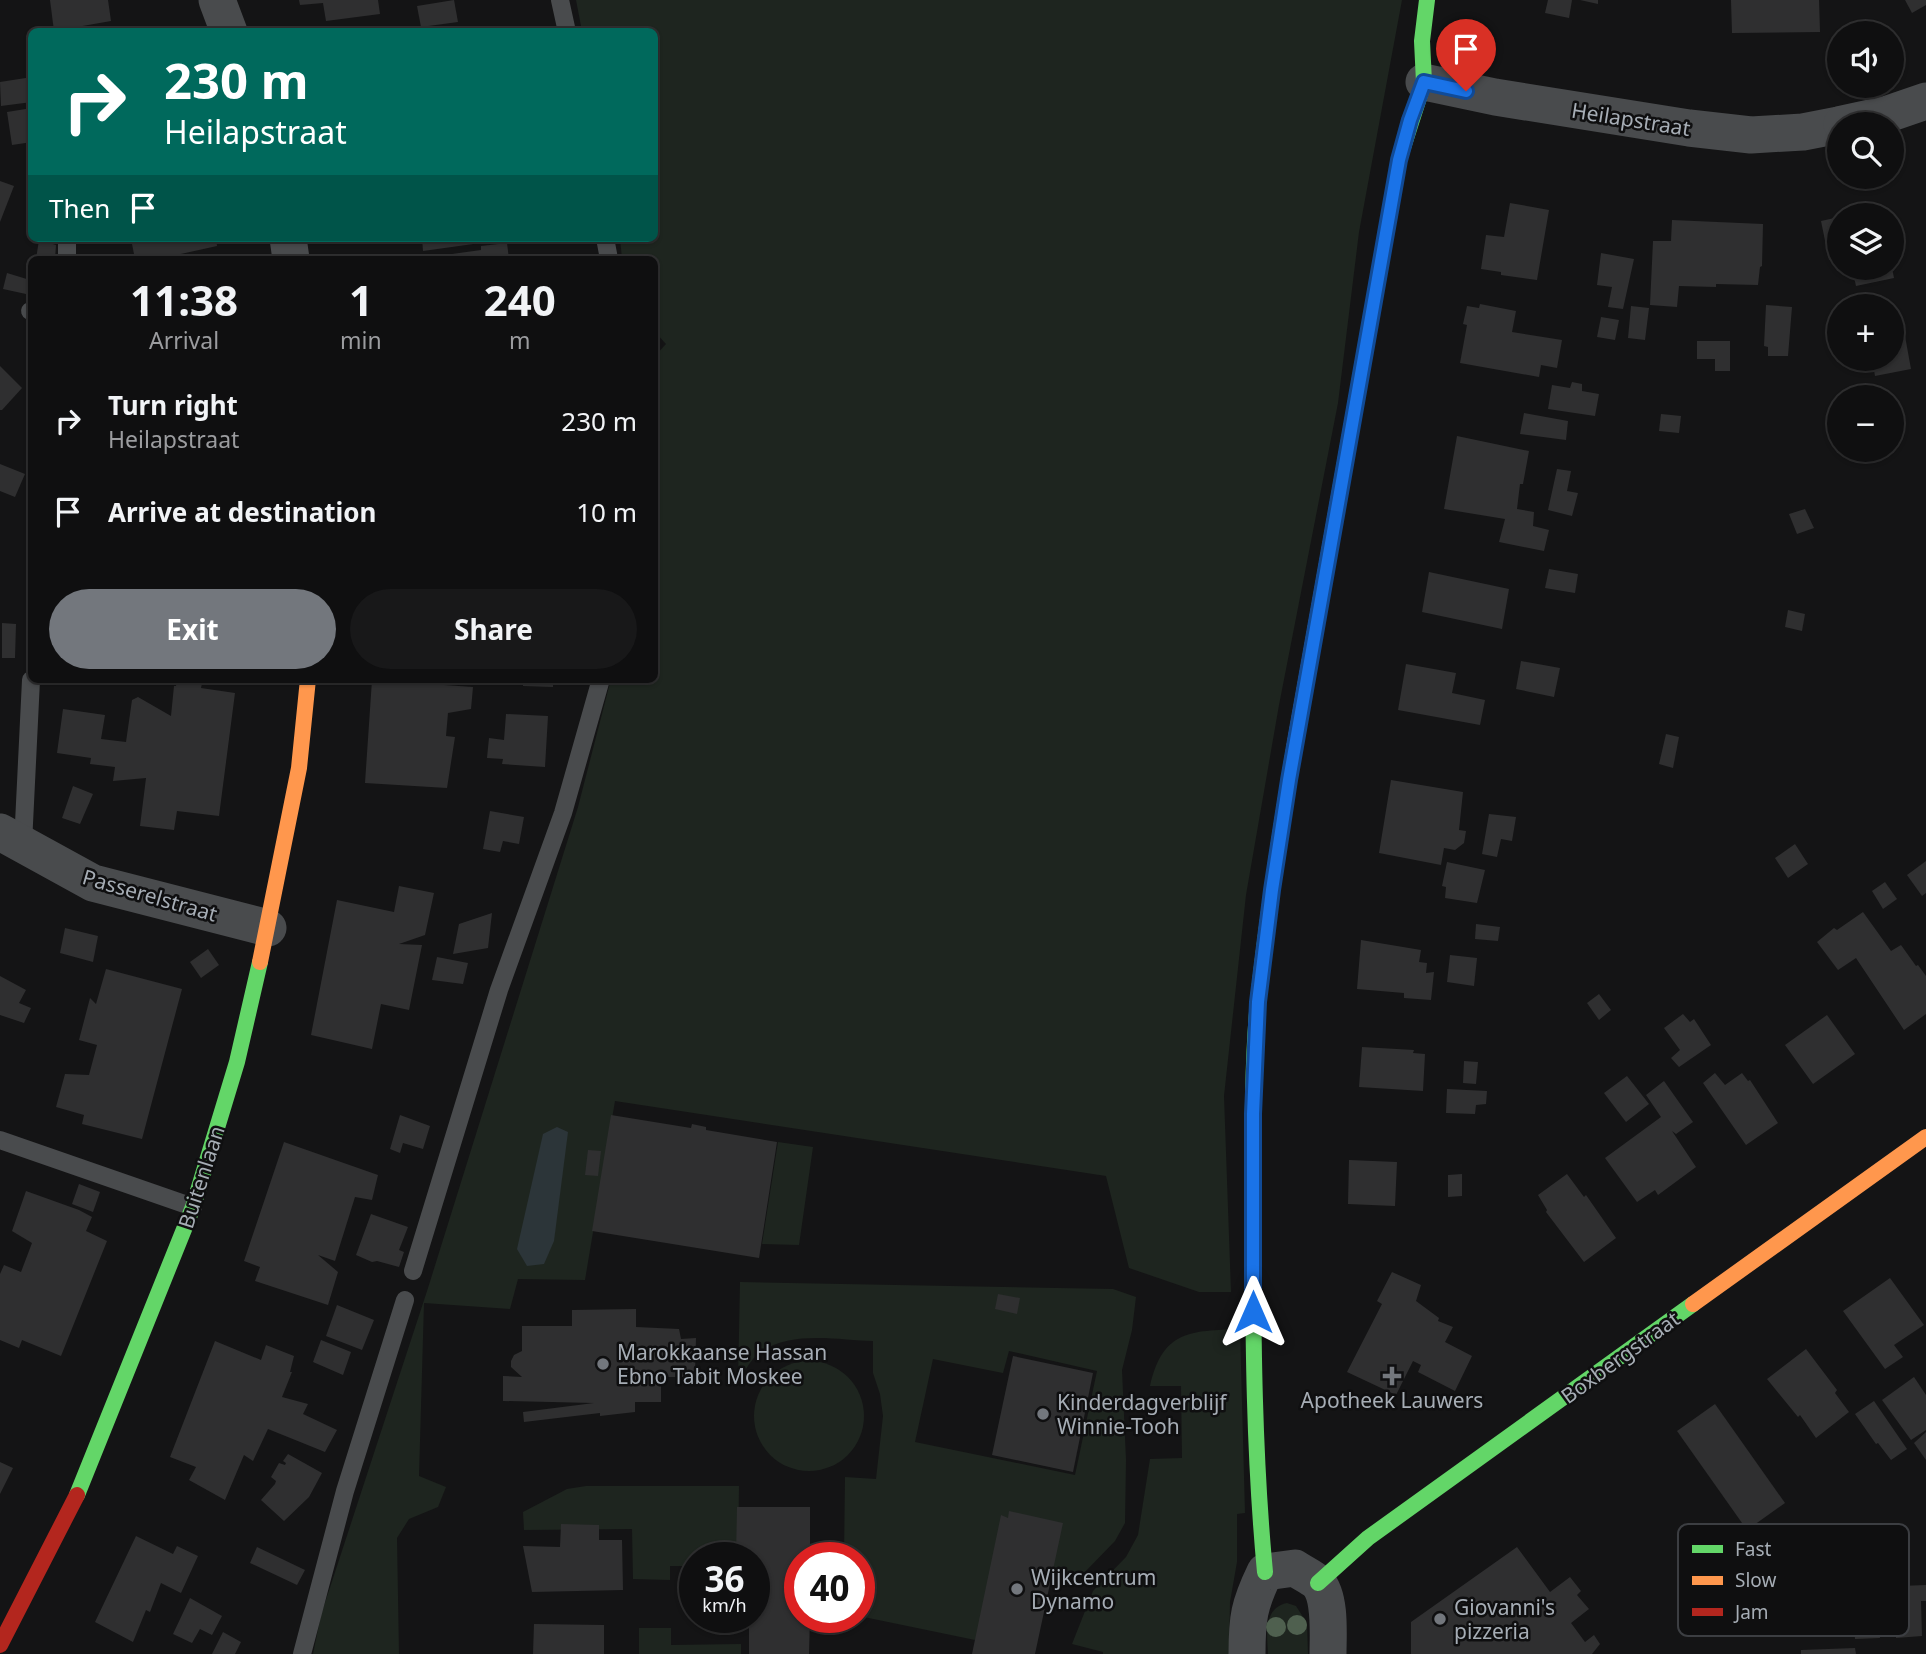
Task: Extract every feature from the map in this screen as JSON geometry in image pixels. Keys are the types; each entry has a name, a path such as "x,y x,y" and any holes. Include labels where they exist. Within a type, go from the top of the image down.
{"street":[{"path":"217,0 228,28"},
{"path":"1247,1654 1247,1619 1252,1599 1265,1572 1259,1521 1253,1312 1253,1114 1258,1002 1284,807 1399,160 1424,82 1422,41 1427,0"},
{"name":"Heilapstraat","path":"1424,82 1495,97 1689,128 1751,135 1827,128"},
{"name":"Heilapstraat","path":"1894,112 1926,101"},
{"name":"Buitenlaan","path":"0,1645 82,1485 193,1207 237,1062 268,928 299,768 308,683"},
{"name":"Passerelstraat","path":"11,838 93,883 268,928"},
{"name":"Boxbergstraat","path":"1318,1583 1368,1538 1926,1137"},
{"path":"1265,1572 1295,1568 1318,1583 1324,1595 1328,1616 1328,1654"}],"lane":[{"path":"560,0 566,28"},
{"path":"11,838 31,683"},
{"path":"413,1271 499,990 562,813 600,683"},
{"path":"0,1140 193,1207"},
{"path":"302,1654 345,1491 405,1300"}],"shaded area":[{"path":"576,0 1402,0 1359,232 1338,403 1279,705 1246,895 1224,1096 1231,1292 1199,1292 1129,1268 1106,1176 615,1101 585,1280 518,1279 510,1309 424,1303 419,1476 446,1487 438,1507 409,1519 397,1538 399,1654 313,1654 321,1615 428,1288 578,807 610,683 658,683 658,353 666,344 658,335 658,256 622,256 620,242 658,242 658,28 581,28"},
{"path":"557,1127 568,1132 554,1241 544,1264 527,1266 517,1249 543,1134"},
{"path":"778,1142 813,1147 799,1245 762,1244"},
{"path":"740,1282 1113,1289 1136,1297 1132,1330 1122,1370 1126,1460 1125,1523 1115,1541 1083,1574 1056,1585 1013,1558 975,1640 875,1619 875,1542 844,1542 845,1477 876,1479 883,1416 873,1373 873,1341 794,1339 765,1349 747,1367 738,1382","holes":["1009,1351 1097,1371 1075,1475 915,1442 933,1359 1003,1373"]},
{"path":"1240,1329 1245,1513 1237,1514 1237,1562 1230,1602 1229,1654 1103,1654 1072,1644 1093,1591 1126,1557 1138,1535 1150,1459 1182,1458 1181,1386 1150,1386 1163,1354 1181,1337 1193,1333"},
{"path":"809,1361 830,1365 848,1377 860,1395 864,1416 860,1437 848,1455 830,1467 809,1471 788,1467 770,1455 758,1437 754,1416 758,1395 770,1377 788,1365"},
{"path":"586,1486 739,1486 738,1542 679,1542 679,1566 670,1566 670,1580 633,1579 632,1529 524,1530 523,1512 567,1489"},
{"path":"1287,1603 1296,1606 1307,1623 1308,1654 1268,1654 1267,1631 1270,1616 1279,1606"},
{"path":"639,1628 671,1628 671,1645 741,1644 741,1654 639,1654"}],"building":[{"path":"50,0 108,0 111,21 71,28 54,28"},
{"path":"299,0 378,0 380,14 326,21 323,3 300,5"},
{"path":"454,0 458,22 421,27 417,6"},
{"path":"1548,0 1572,0 1569,18 1545,13"},
{"path":"1580,0 1598,0 1598,4"},
{"path":"1731,0 1819,0 1820,32 1732,33"},
{"path":"1905,0 1926,0 1926,5 1912,13"},
{"path":"28,78 28,103 1,106 0,82"},
{"path":"28,109 28,143 12,145 7,112"},
{"path":"0,181 14,186 0,222"},
{"path":"1510,203 1549,210 1537,280 1481,269 1486,235 1504,237"},
{"path":"1672,220 1763,224 1762,266 1758,285 1679,286 1677,307 1650,305 1653,241 1671,241"},
{"path":"1827,220 1827,250 1821,221"},
{"path":"39,242 56,245 55,256 36,256"},
{"path":"132,242 216,242 217,246 172,256 134,256"},
{"path":"422,242 488,242 423,251"},
{"path":"507,243 509,256 452,256 481,250 481,246"},
{"path":"1601,253 1634,259 1623,309 1608,307 1612,287 1597,285"},
{"path":"7,273 28,279 26,294 3,289"},
{"path":"1855,280 1884,280 1856,286"},
{"path":"1480,304 1516,311 1512,332 1562,340 1557,368 1541,365 1539,377 1460,363 1467,325 1463,324 1467,306 1479,308"},
{"path":"1766,305 1792,307 1788,356 1768,356 1768,347 1764,346"},
{"path":"1631,306 1649,308 1645,340 1628,338"},
{"path":"1601,317 1619,320 1615,340 1597,337"},
{"path":"1904,336 1911,369 1904,370"},
{"path":"1697,341 1730,341 1730,371 1715,371 1715,359 1697,359"},
{"path":"0,366 22,388 2,410 0,410"},
{"path":"1874,371 1901,371 1875,376"},
{"path":"1572,382 1582,384 1582,391 1599,394 1595,416 1548,409 1552,385 1570,388"},
{"path":"1524,413 1568,421 1566,440 1520,434"},
{"path":"1661,414 1681,416 1679,433 1659,431"},
{"path":"1457,436 1529,451 1523,484 1520,484 1517,509 1534,512 1533,526 1549,530 1544,551 1499,542 1505,519 1444,509"},
{"path":"0,464 25,474 15,497 0,491"},
{"path":"1557,469 1571,471 1567,491 1578,493 1572,516 1548,510"},
{"path":"1805,509 1814,528 1797,534 1789,514"},
{"path":"1549,569 1578,574 1575,593 1545,588"},
{"path":"1429,572 1509,589 1502,629 1422,612"},
{"path":"1788,610 1805,614 1802,631 1785,627"},
{"path":"2,623 16,624 15,658 2,658"},
{"path":"1521,661 1560,668 1554,697 1516,689"},
{"path":"1406,664 1456,673 1452,693 1485,700 1480,725 1398,710"},
{"path":"176,683 202,683 201,688 235,693 219,816 177,811 174,830 140,826 146,778 113,781 115,767 90,764 91,758 57,753 63,709 105,715 101,739 126,742 132,700 138,697 171,716"},
{"path":"372,683 473,687 471,709 448,713 446,736 455,737 447,788 365,783"},
{"path":"523,683 553,683 553,687 523,686"},
{"path":"506,714 548,716 545,767 502,764 503,759 487,758 489,738 504,740"},
{"path":"1666,734 1679,737 1673,768 1659,764"},
{"path":"1391,780 1463,792 1459,830 1466,831 1464,843 1455,850 1444,848 1441,865 1379,853"},
{"path":"73,786 93,794 80,824 62,818"},
{"path":"490,811 524,817 519,844 503,841 500,852 483,849"},
{"path":"1489,814 1516,817 1512,841 1501,839 1497,857 1482,854"},
{"path":"1795,844 1808,864 1788,878 1775,858"},
{"path":"1926,861 1926,893 1922,896 1907,875"},
{"path":"1447,862 1485,870 1477,903 1445,898 1446,887 1442,886"},
{"path":"1885,882 1897,899 1883,909 1872,891"},
{"path":"399,886 434,893 425,935 399,944 422,945 409,1010 381,1004 372,1049 311,1035 337,900 394,912"},
{"path":"1863,912 1891,951 1901,945 1926,976 1926,1014 1904,1030 1856,958 1838,970 1817,942 1834,928 1837,930"},
{"path":"492,913 488,948 453,954 459,924"},
{"path":"1476,924 1500,927 1498,941 1475,939"},
{"path":"65,928 98,936 93,962 60,953"},
{"path":"1361,940 1421,950 1419,962 1427,963 1426,973 1434,972 1431,1000 1404,998 1404,993 1357,989"},
{"path":"208,949 219,965 201,978 190,962"},
{"path":"1450,955 1477,958 1474,986 1447,982"},
{"path":"437,957 468,963 463,984 432,980"},
{"path":"106,969 182,989 142,1139 82,1124 84,1115 56,1107 65,1074 89,1075 97,1045 79,1040 90,998 96,1004"},
{"path":"0,976 26,990 19,1003 31,1008 24,1023 0,1015"},
{"path":"1599,994 1611,1010 1599,1020 1587,1003"},
{"path":"1683,1014 1690,1022 1694,1019 1711,1045 1679,1067 1671,1058 1680,1050 1664,1028"},
{"path":"1827,1015 1855,1054 1813,1084 1785,1045"},
{"path":"1362,1047 1414,1050 1413,1053 1425,1054 1423,1091 1359,1087"},
{"path":"1464,1061 1478,1062 1476,1084 1463,1083"},
{"path":"1715,1073 1725,1085 1742,1073 1750,1080 1778,1123 1746,1145 1703,1083"},
{"path":"1627,1076 1649,1104 1626,1122 1604,1093"},
{"path":"1664,1081 1693,1122 1676,1134 1672,1131 1696,1167 1658,1195 1655,1190 1637,1202 1605,1158 1661,1117 1646,1095"},
{"path":"1447,1089 1487,1091 1486,1104 1476,1105 1475,1114 1446,1113"},
{"path":"400,1115 430,1126 423,1149 403,1143 400,1153 390,1149"},
{"path":"611,1115 691,1128 692,1124 706,1127 706,1130 777,1142 759,1258 592,1231"},
{"path":"284,1142 378,1175 372,1200 355,1197 335,1261 318,1255 338,1272 328,1305 255,1281 260,1267 244,1261"},
{"path":"588,1150 601,1151 598,1176 585,1175"},
{"path":"1349,1160 1397,1162 1395,1206 1348,1204"},
{"path":"1462,1174 1462,1196 1448,1197 1448,1175"},
{"path":"1567,1174 1584,1197 1586,1195 1616,1238 1584,1262 1546,1212 1538,1195"},
{"path":"79,1184 100,1192 93,1212 72,1204"},
{"path":"26,1191 92,1217 86,1231 107,1241 61,1356 22,1340 19,1348 0,1340 0,1274 4,1265 21,1272 32,1243 12,1231"},
{"path":"371,1214 408,1227 399,1250 404,1252 399,1267 372,1262 356,1255"},
{"path":"1392,1272 1421,1285 1416,1301 1439,1318 1438,1321 1453,1327 1445,1342 1472,1356 1455,1391 1418,1372 1421,1365 1413,1361 1396,1395 1347,1372 1382,1304 1377,1301"},
{"path":"1890,1278 1924,1325 1894,1345 1903,1357 1885,1369 1843,1311"},
{"path":"998,1294 1020,1298 1017,1314 995,1309"},
{"path":"337,1305 374,1320 362,1350 326,1336"},
{"name":"Marokkaanse Hassan Ebno Tabit Moskee","path":"636,1309 636,1327 679,1329 681,1339 696,1338 695,1374 710,1377 661,1377 661,1402 635,1402 635,1412 600,1416 600,1413 524,1422 523,1412 594,1403 503,1401 503,1376 522,1377 511,1367 511,1361 514,1355 522,1351 522,1326 572,1326 572,1310"},
{"path":"321,1340 351,1352 343,1375 313,1362"},
{"path":"215,1341 261,1360 266,1345 294,1356 292,1372 282,1397 308,1404 303,1414 337,1430 325,1452 268,1429 253,1461 244,1455 225,1500 189,1480 196,1467 170,1457"},
{"path":"1806,1349 1837,1390 1835,1393 1849,1412 1816,1438 1800,1415 1798,1417 1767,1379"},
{"name":"Kinderdagverblijf Winnie-Tooh","path":"1013,1356 1093,1373 1073,1472 992,1455"},
{"path":"1914,1377 1926,1395 1926,1430 1911,1440 1882,1400"},
{"path":"1874,1401 1907,1449 1891,1460 1855,1414"},
{"path":"1715,1404 1785,1503 1755,1524 1743,1524 1677,1431"},
{"path":"1926,1432 1926,1460 1914,1443"},
{"path":"288,1454 322,1473 309,1497 284,1521 261,1500 275,1484 276,1481 271,1477 279,1463 285,1465 283,1461"},
{"path":"0,1462 13,1468 0,1494"},
{"path":"737,1507 810,1507 810,1542 784,1542 784,1633 810,1633 809,1654 749,1654 749,1633 770,1633 770,1542 736,1542"},
{"name":"Wijkcentrum Dynamo","path":"1009,1511 1063,1523 1035,1654 972,1654 1001,1515 1008,1518"},
{"path":"561,1524 599,1525 599,1540 622,1540 623,1590 532,1592 523,1546 560,1547"},
{"path":"136,1536 173,1554 177,1546 198,1556 181,1593 161,1583 150,1612 146,1610 133,1642 95,1622"},
{"path":"257,1547 305,1570 297,1585 250,1563"},
{"path":"1517,1547 1550,1592 1570,1577 1581,1591 1577,1595 1589,1609 1571,1623 1585,1642 1594,1635 1600,1644 1592,1654 1411,1654 1411,1622"},
{"path":"1926,1585 1926,1601 1921,1601 1922,1636 1896,1638 1909,1636 1909,1586"},
{"path":"190,1598 222,1616 212,1635 200,1629 192,1643 173,1634"},
{"path":"534,1624 604,1625 604,1654 533,1654"},
{"path":"223,1632 241,1642 235,1654 212,1654"},
{"path":"1855,1636 1880,1636 1880,1638 1855,1639"},
{"path":"1855,1648 1856,1654 1801,1654 1801,1650"}],"traffic: fast":[{"path":"1339,496 1399,160 1424,82 1422,41 1427,0"},
{"path":"1265,1572 1258,1485 1254,1354 1254,1056 1265,938 1294,749"},
{"path":"77,1495 193,1207 237,1062 260,962"},
{"path":"1318,1583 1368,1538 1693,1304"}],"traffic: slow":[{"path":"1294,749 1339,496"},
{"path":"260,962 299,768 308,683"},
{"path":"1693,1304 1926,1137"}],"traffic: jam":[{"path":"0,1645 77,1495"}],"place":[{"name":"Marokkaanse Hassan Ebno Tabit Moskee","path":"603,1364"},
{"name":"Apotheek Lauwers","path":"1392,1376"},
{"name":"Kinderdagverblijf Winnie-Tooh","path":"1043,1414"},
{"name":"Wijkcentrum Dynamo","path":"1017,1589"},
{"name":"Giovanni's pizzeria","path":"1440,1619"}],"route":[{"path":"1253,1312 1253,1114 1258,1002 1284,807 1399,160 1424,82 1466,91"}]}
